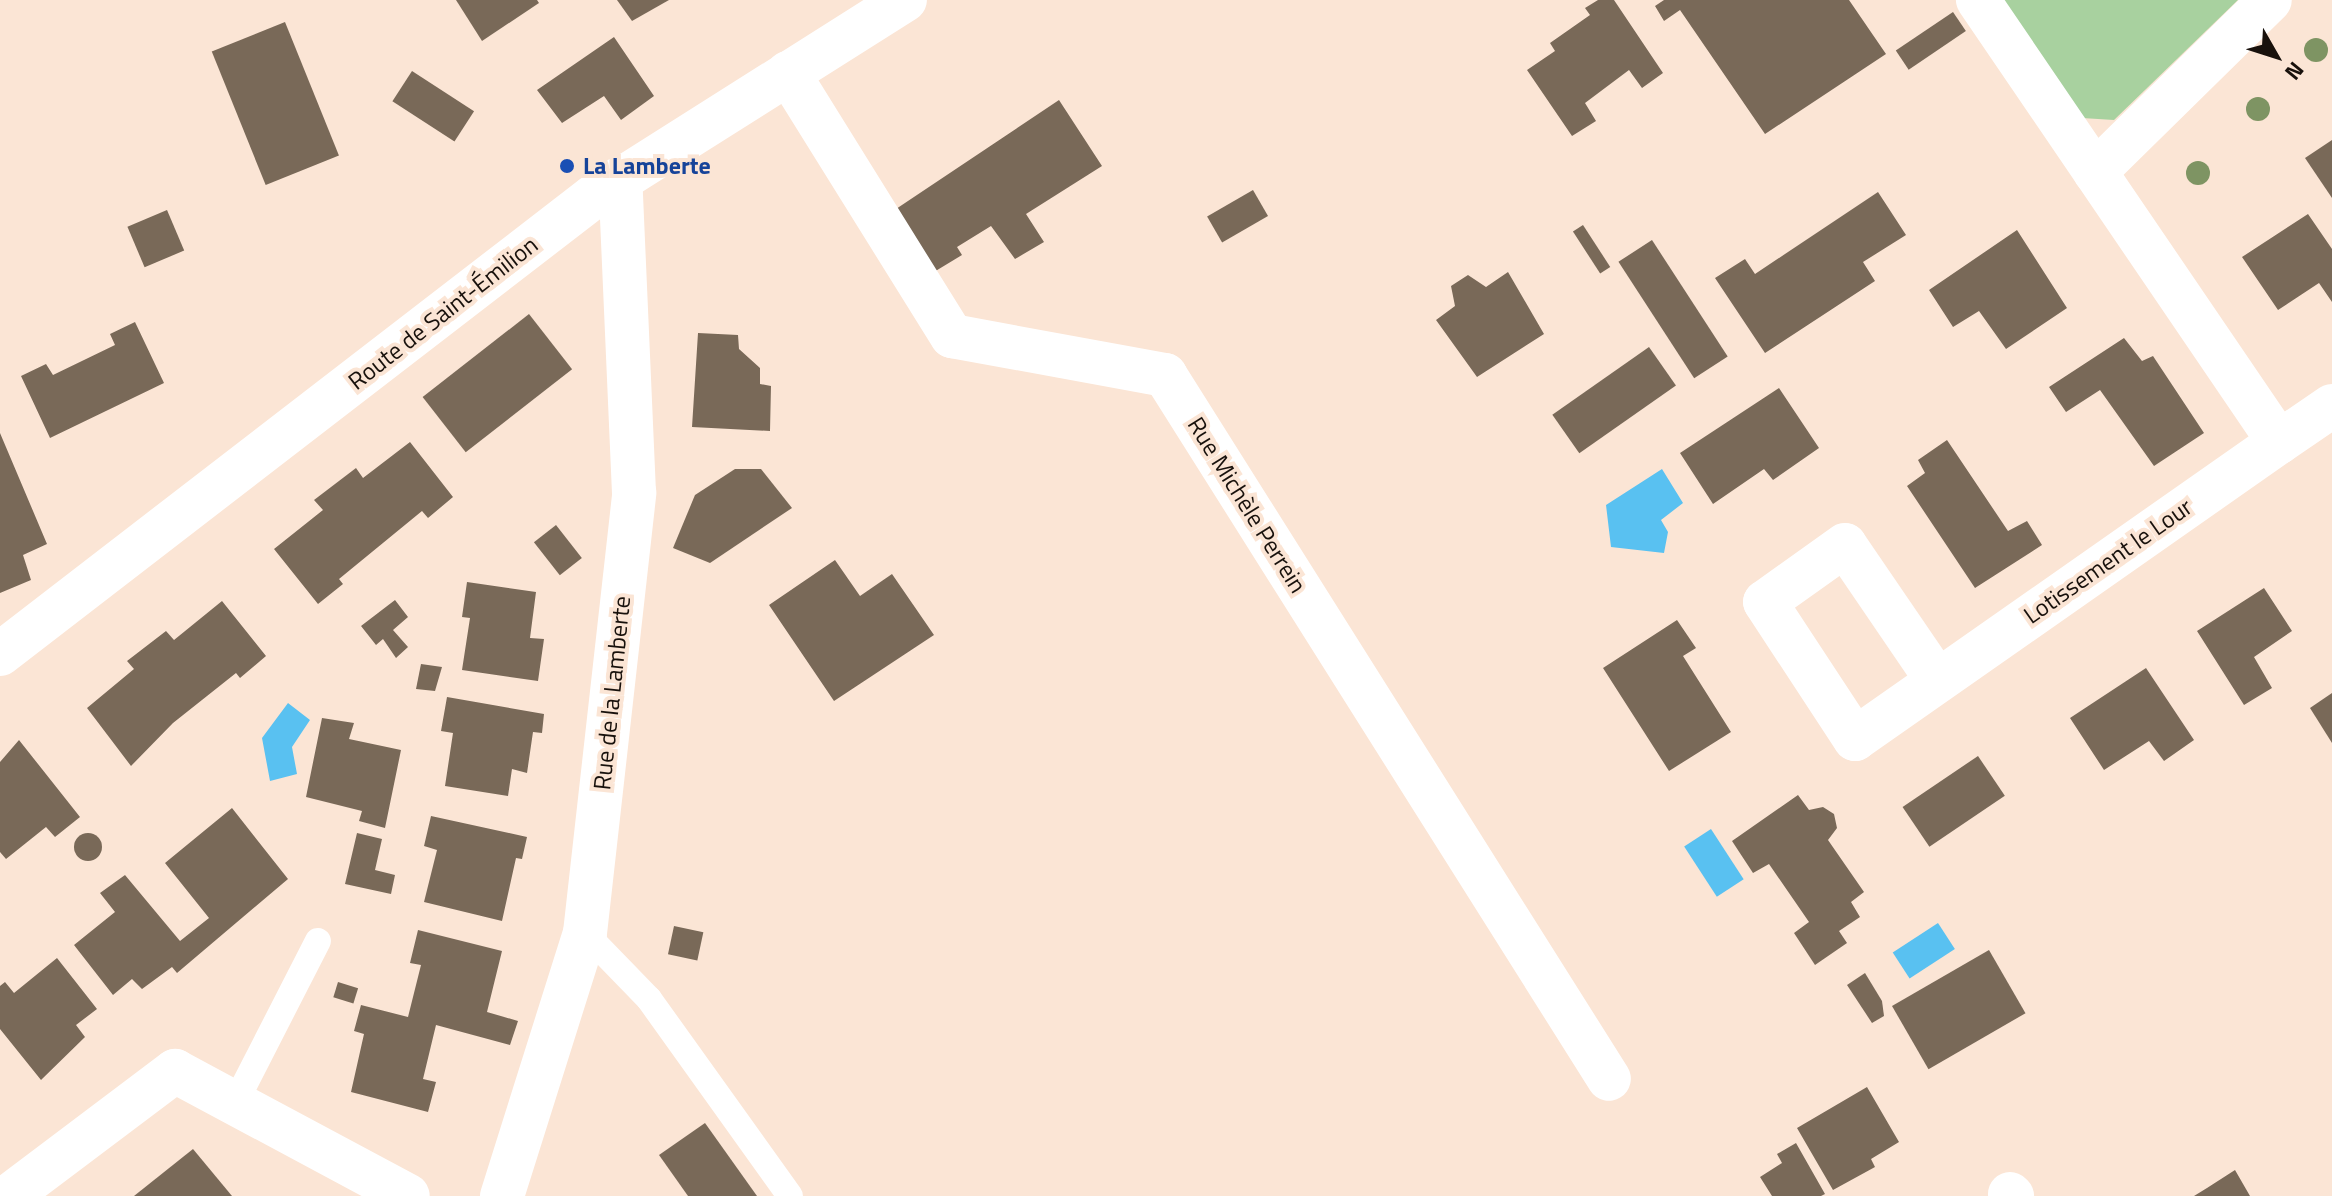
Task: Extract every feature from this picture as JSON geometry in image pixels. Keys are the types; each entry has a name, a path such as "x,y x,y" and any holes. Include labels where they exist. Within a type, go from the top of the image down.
{"street":[{"name":"Route de Saint-Émilion","path":"0,654 620,178 905,0"},
{"path":"1978,0 2279,442"},
{"path":"2095,172 2270,0"},
{"name":"Rue Michèle Perrein","path":"788,73 952,336 1165,375 1609,1079"},
{"name":"Rue de la Lamberte","path":"502,1196 585,933 634,493 620,178"},
{"name":"Lotissement le Lour","path":"1937,680 2332,406"},
{"path":"9,1196 175,1071 408,1196"}],"lane":[{"path":"585,933 649,999 790,1196"},
{"path":"235,1103 318,941"}],"green space":[{"path":"2001,0 2238,0 2114,120 2082,118"}],"water":[{"path":"1662,469 1683,503 1661,520 1668,532 1664,553 1611,547 1606,505"},
{"path":"288,703 310,720 292,747 297,774 270,781 262,738"},
{"path":"1711,829 1744,879 1717,897 1684,846"},
{"path":"1938,923 1955,949 1910,978 1893,952"}],"building":[{"path":"456,0 537,0 539,3 482,41"},
{"path":"617,0 669,0 632,21"},
{"path":"1598,0 1614,0 1663,73 1642,88 1629,70 1585,103 1596,121 1572,136 1527,70 1555,51 1550,43 1590,15 1585,8"},
{"path":"1664,0 1849,0 1886,54 1765,134 1680,10 1664,21 1655,6"},
{"path":"1953,12 1966,31 1909,70 1896,51"},
{"path":"285,22 339,156 266,185 212,52"},
{"path":"614,37 654,96 621,120 604,96 562,123 537,90"},
{"path":"412,71 474,111 454,141 392,101"},
{"path":"1059,100 1102,166 1026,214 1044,242 1015,259 991,226 957,247 962,255 929,275 890,213"},
{"path":"2332,140 2332,198 2305,158"},
{"path":"1253,190 1268,216 1222,242 1207,216"},
{"path":"1878,192 1906,235 1863,262 1875,281 1765,353 1715,278 1745,259 1755,274"},
{"path":"167,210 184,251 145,267 127,227"},
{"path":"2308,214 2332,249 2332,302 2319,283 2278,310 2242,257"},
{"path":"1583,225 1610,267 1600,273 1573,232"},
{"path":"2017,230 2067,308 2006,349 1979,311 1953,327 1929,290"},
{"path":"1652,240 1728,357 1694,378 1618,262"},
{"path":"1508,272 1544,334 1477,377 1436,320 1455,306 1451,286 1468,275 1486,287"},
{"path":"529,314 572,369 466,452 423,397"},
{"path":"135,322 164,383 50,438 21,376 46,364 53,375 115,345 110,334"},
{"path":"698,333 738,335 739,349 760,368 760,384 771,386 770,431 692,427"},
{"path":"2124,338 2142,361 2153,356 2204,433 2154,466 2100,390 2066,412 2049,387"},
{"path":"1649,347 1676,386 1579,453 1552,415"},
{"path":"1779,388 1819,448 1773,480 1764,469 1713,504 1680,453"},
{"path":"0,433 47,544 23,555 31,580 0,593"},
{"path":"1947,440 2008,531 2027,521 2042,545 1975,588 1907,486 1925,473 1918,460"},
{"path":"410,442 453,497 428,518 422,511 339,579 343,584 318,604 274,549 323,510 314,500 356,468 363,478"},
{"path":"735,469 761,469 792,508 710,563 673,548 695,495"},
{"path":"556,525 582,558 560,575 534,542"},
{"path":"835,560 860,596 892,574 934,635 834,701 769,605"},
{"path":"467,582 536,592 530,638 544,639 538,681 462,670 470,618 462,617"},
{"path":"2264,588 2292,631 2254,657 2272,688 2244,705 2197,631"},
{"path":"395,600 408,617 393,630 408,647 396,658 383,639 376,645 361,626"},
{"path":"222,601 266,656 240,678 236,673 173,723 131,766 87,708 134,669 127,661 166,631 174,640"},
{"path":"1677,620 1696,648 1683,656 1731,732 1669,771 1603,668"},
{"path":"421,664 442,667 435,691 416,689"},
{"path":"2146,668 2194,740 2164,761 2149,741 2104,770 2070,718"},
{"path":"2332,693 2332,743 2310,708"},
{"path":"447,697 544,714 542,733 533,732 527,773 512,769 508,796 445,786 453,733 441,731"},
{"path":"322,718 354,723 349,739 401,750 385,828 359,821 362,811 306,797"},
{"path":"19,740 80,817 55,837 46,827 6,859 0,852 0,762"},
{"path":"1978,756 2005,796 1929,847 1903,807"},
{"path":"1798,795 1809,810 1823,807 1834,814 1837,828 1828,840 1864,892 1851,902 1860,917 1839,931 1847,943 1815,965 1794,933 1809,922 1769,864 1753,873 1732,841"},
{"path":"232,808 288,879 177,973 172,967 142,989 132,979 113,995 74,945 115,912 100,893 125,875 180,941 209,918 165,863"},
{"path":"431,816 527,837 522,859 516,858 502,921 424,902 437,850 424,846"},
{"path":"88,833 98,837 102,847 98,857 88,861 78,857 74,847 78,837"},
{"path":"357,833 382,839 375,870 395,875 391,894 345,884"},
{"path":"674,926 703,932 697,961 668,954"},
{"path":"418,930 502,951 487,1012 518,1021 510,1045 436,1025 423,1079 436,1082 428,1112 351,1092 364,1034 354,1031 361,1005 408,1017 421,965 410,963"},
{"path":"1989,950 2026,1013 1929,1069 1892,1006"},
{"path":"57,958 97,1009 76,1025 85,1037 41,1080 0,1029 0,986 5,982 14,993"},
{"path":"1865,973 1882,1001 1884,1016 1872,1023 1847,985"},
{"path":"338,982 358,988 353,1003 333,997"},
{"path":"1867,1087 1899,1142 1871,1159 1875,1167 1833,1190 1797,1128"},
{"path":"705,1123 757,1196 688,1196 659,1155"},
{"path":"1796,1143 1825,1194 1772,1196 1760,1177 1782,1163 1777,1154"},
{"path":"193,1149 232,1196 134,1196"},
{"path":"2235,1170 2250,1196 2194,1196 2207,1188"}],"place":[{"name":"La Lamberte","path":"567,166"}]}
